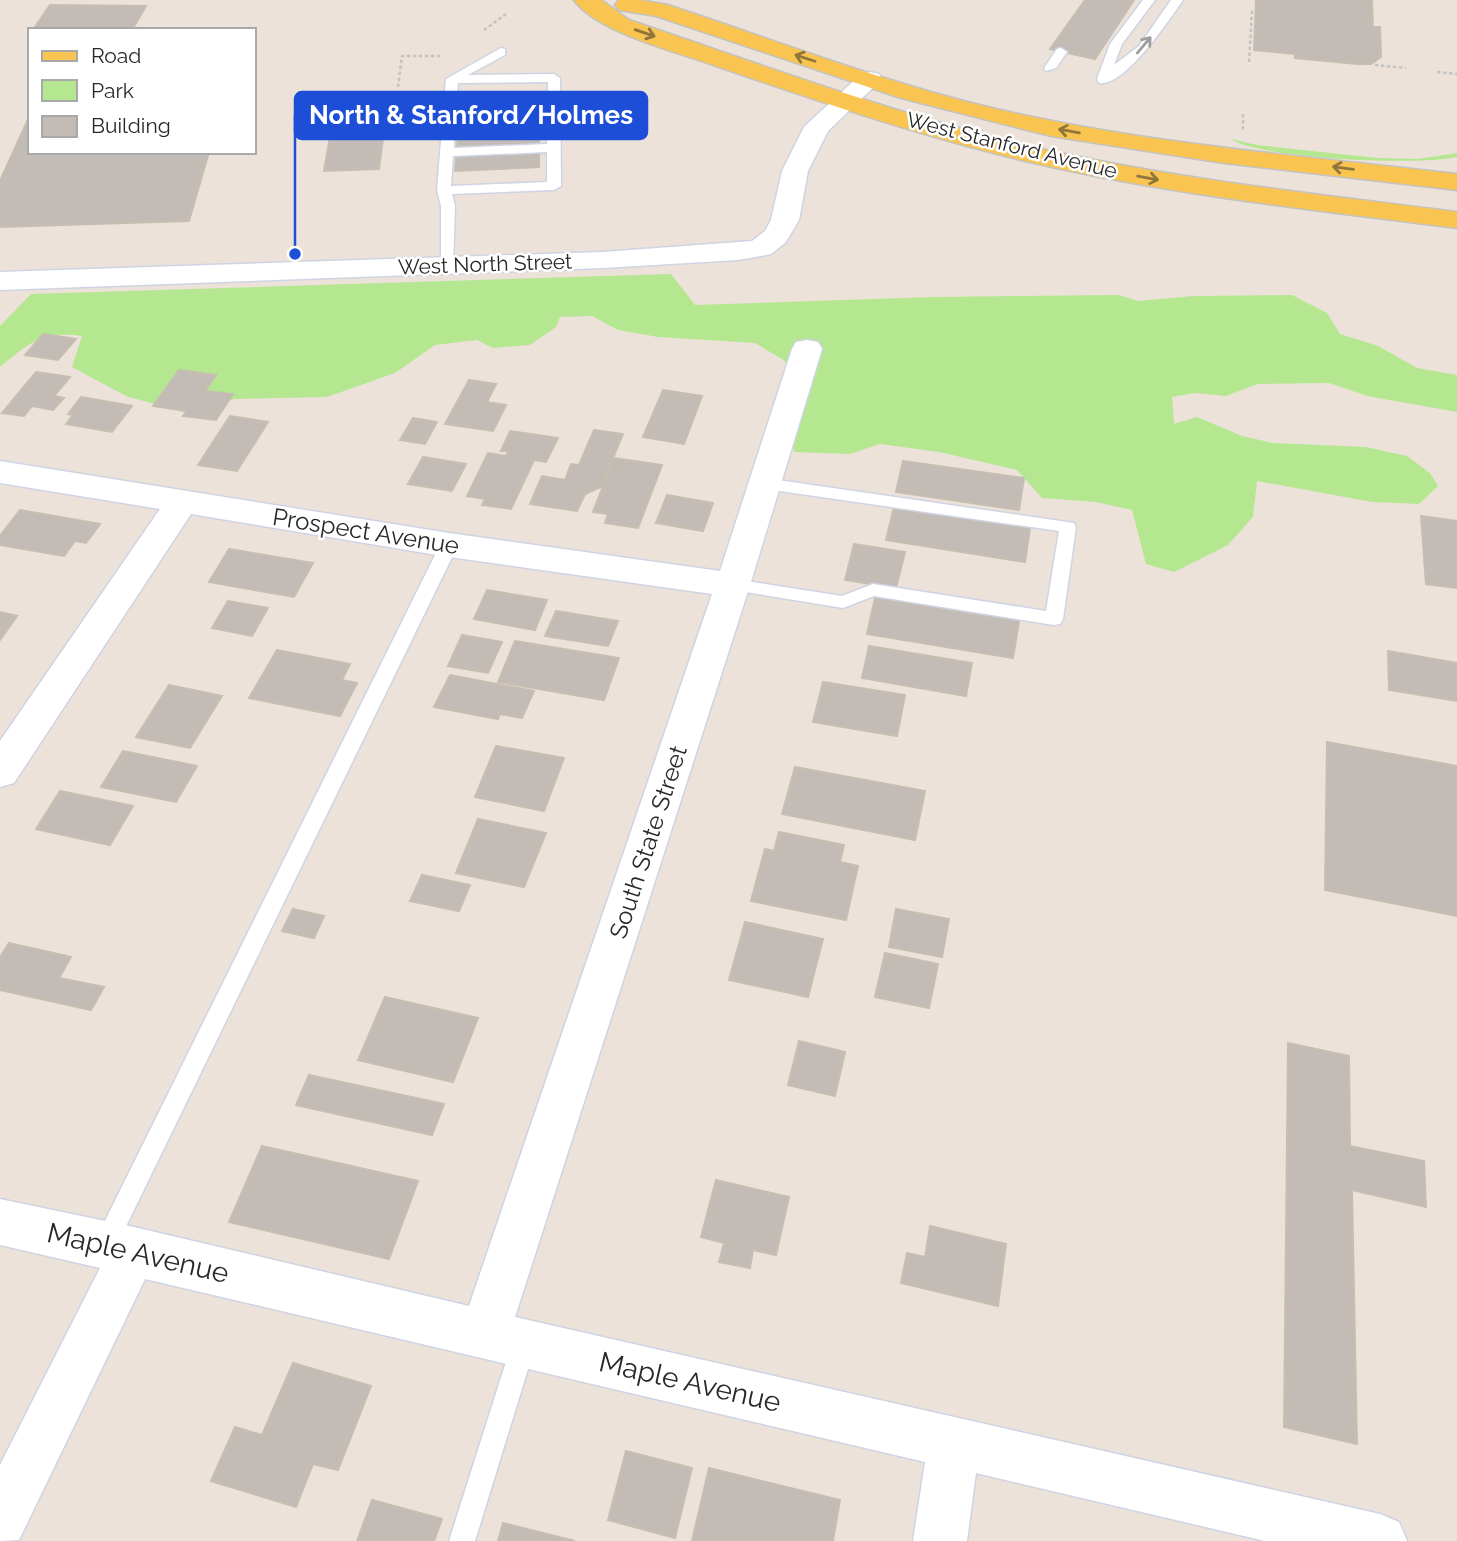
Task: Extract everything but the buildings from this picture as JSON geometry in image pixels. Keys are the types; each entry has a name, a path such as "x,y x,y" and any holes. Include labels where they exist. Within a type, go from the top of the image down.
{"main road":[{"name":"West Stanford Avenue","path":"586,0 621,25 845,100 966,138 1032,155 1211,189 1457,220"},
{"name":"West Stanford Avenue","path":"597,0 660,10 870,79 994,116 1172,147 1457,182"},
{"path":"1410,177 1457,166"},
{"path":"1211,189 1251,208 1422,230 1457,239"}],"street":[{"name":"West North Street","path":"0,281 687,256 761,248 776,236 785,220 795,171 808,142 823,120 870,79"},
{"name":"South State Street","path":"505,1338 807,349"},
{"name":"Prospect Avenue","path":"0,472 449,545 733,585"},
{"path":"0,772 183,501"},
{"name":"Maple Avenue","path":"0,1222 1380,1541"},
{"path":"0,1521 120,1248"},
{"path":"940,1541 954,1442"}],"lane":[{"path":"1103,80 1116,44 1149,0"},
{"path":"1103,80 1163,0"},
{"path":"1103,80 1143,49 1177,0"},
{"path":"452,79 501,52"},
{"path":"1050,68 1061,52"},
{"path":"444,190 554,186 554,78 452,79"},
{"path":"446,266 448,206 444,190 452,79"},
{"path":"450,111 554,108"},
{"path":"448,132 554,128"},
{"path":"447,152 554,148"},
{"path":"733,585 843,601 873,590 1054,619 1068,527 764,484"},
{"path":"120,1248 449,545"},
{"path":"462,1541 505,1338"}],"path":[{"path":"1250,62 1252,10"},
{"path":"478,34 506,14"},
{"path":"398,88 402,56 448,56"},
{"path":"1375,65 1406,68"},
{"path":"1437,72 1457,74"}],"green space":[{"path":"1231,139 1257,145 1378,158 1417,159 1457,153 1457,157 1410,161 1341,159 1274,152"},
{"path":"671,274 695,305 933,297 1119,295 1138,301 1194,296 1292,295 1327,313 1340,334 1378,346 1417,368 1457,375 1457,412 1367,396 1329,383 1258,384 1226,396 1195,393 1172,397 1174,424 1197,417 1242,436 1273,443 1366,447 1407,456 1430,473 1438,486 1419,504 1372,502 1257,481 1253,517 1228,545 1174,572 1146,564 1132,510 1096,502 1042,498 1017,470 939,452 880,444 850,454 794,452 790,426 803,380 782,359 755,343 658,337 618,330 592,316 560,317 556,327 530,345 493,348 477,340 435,345 395,373 327,397 234,399 190,414 126,396 72,367 82,336 56,335 37,340 0,367 0,326 31,294"}],"place":[{"name":"North & Stanford/Holmes","path":"295,254"}]}
